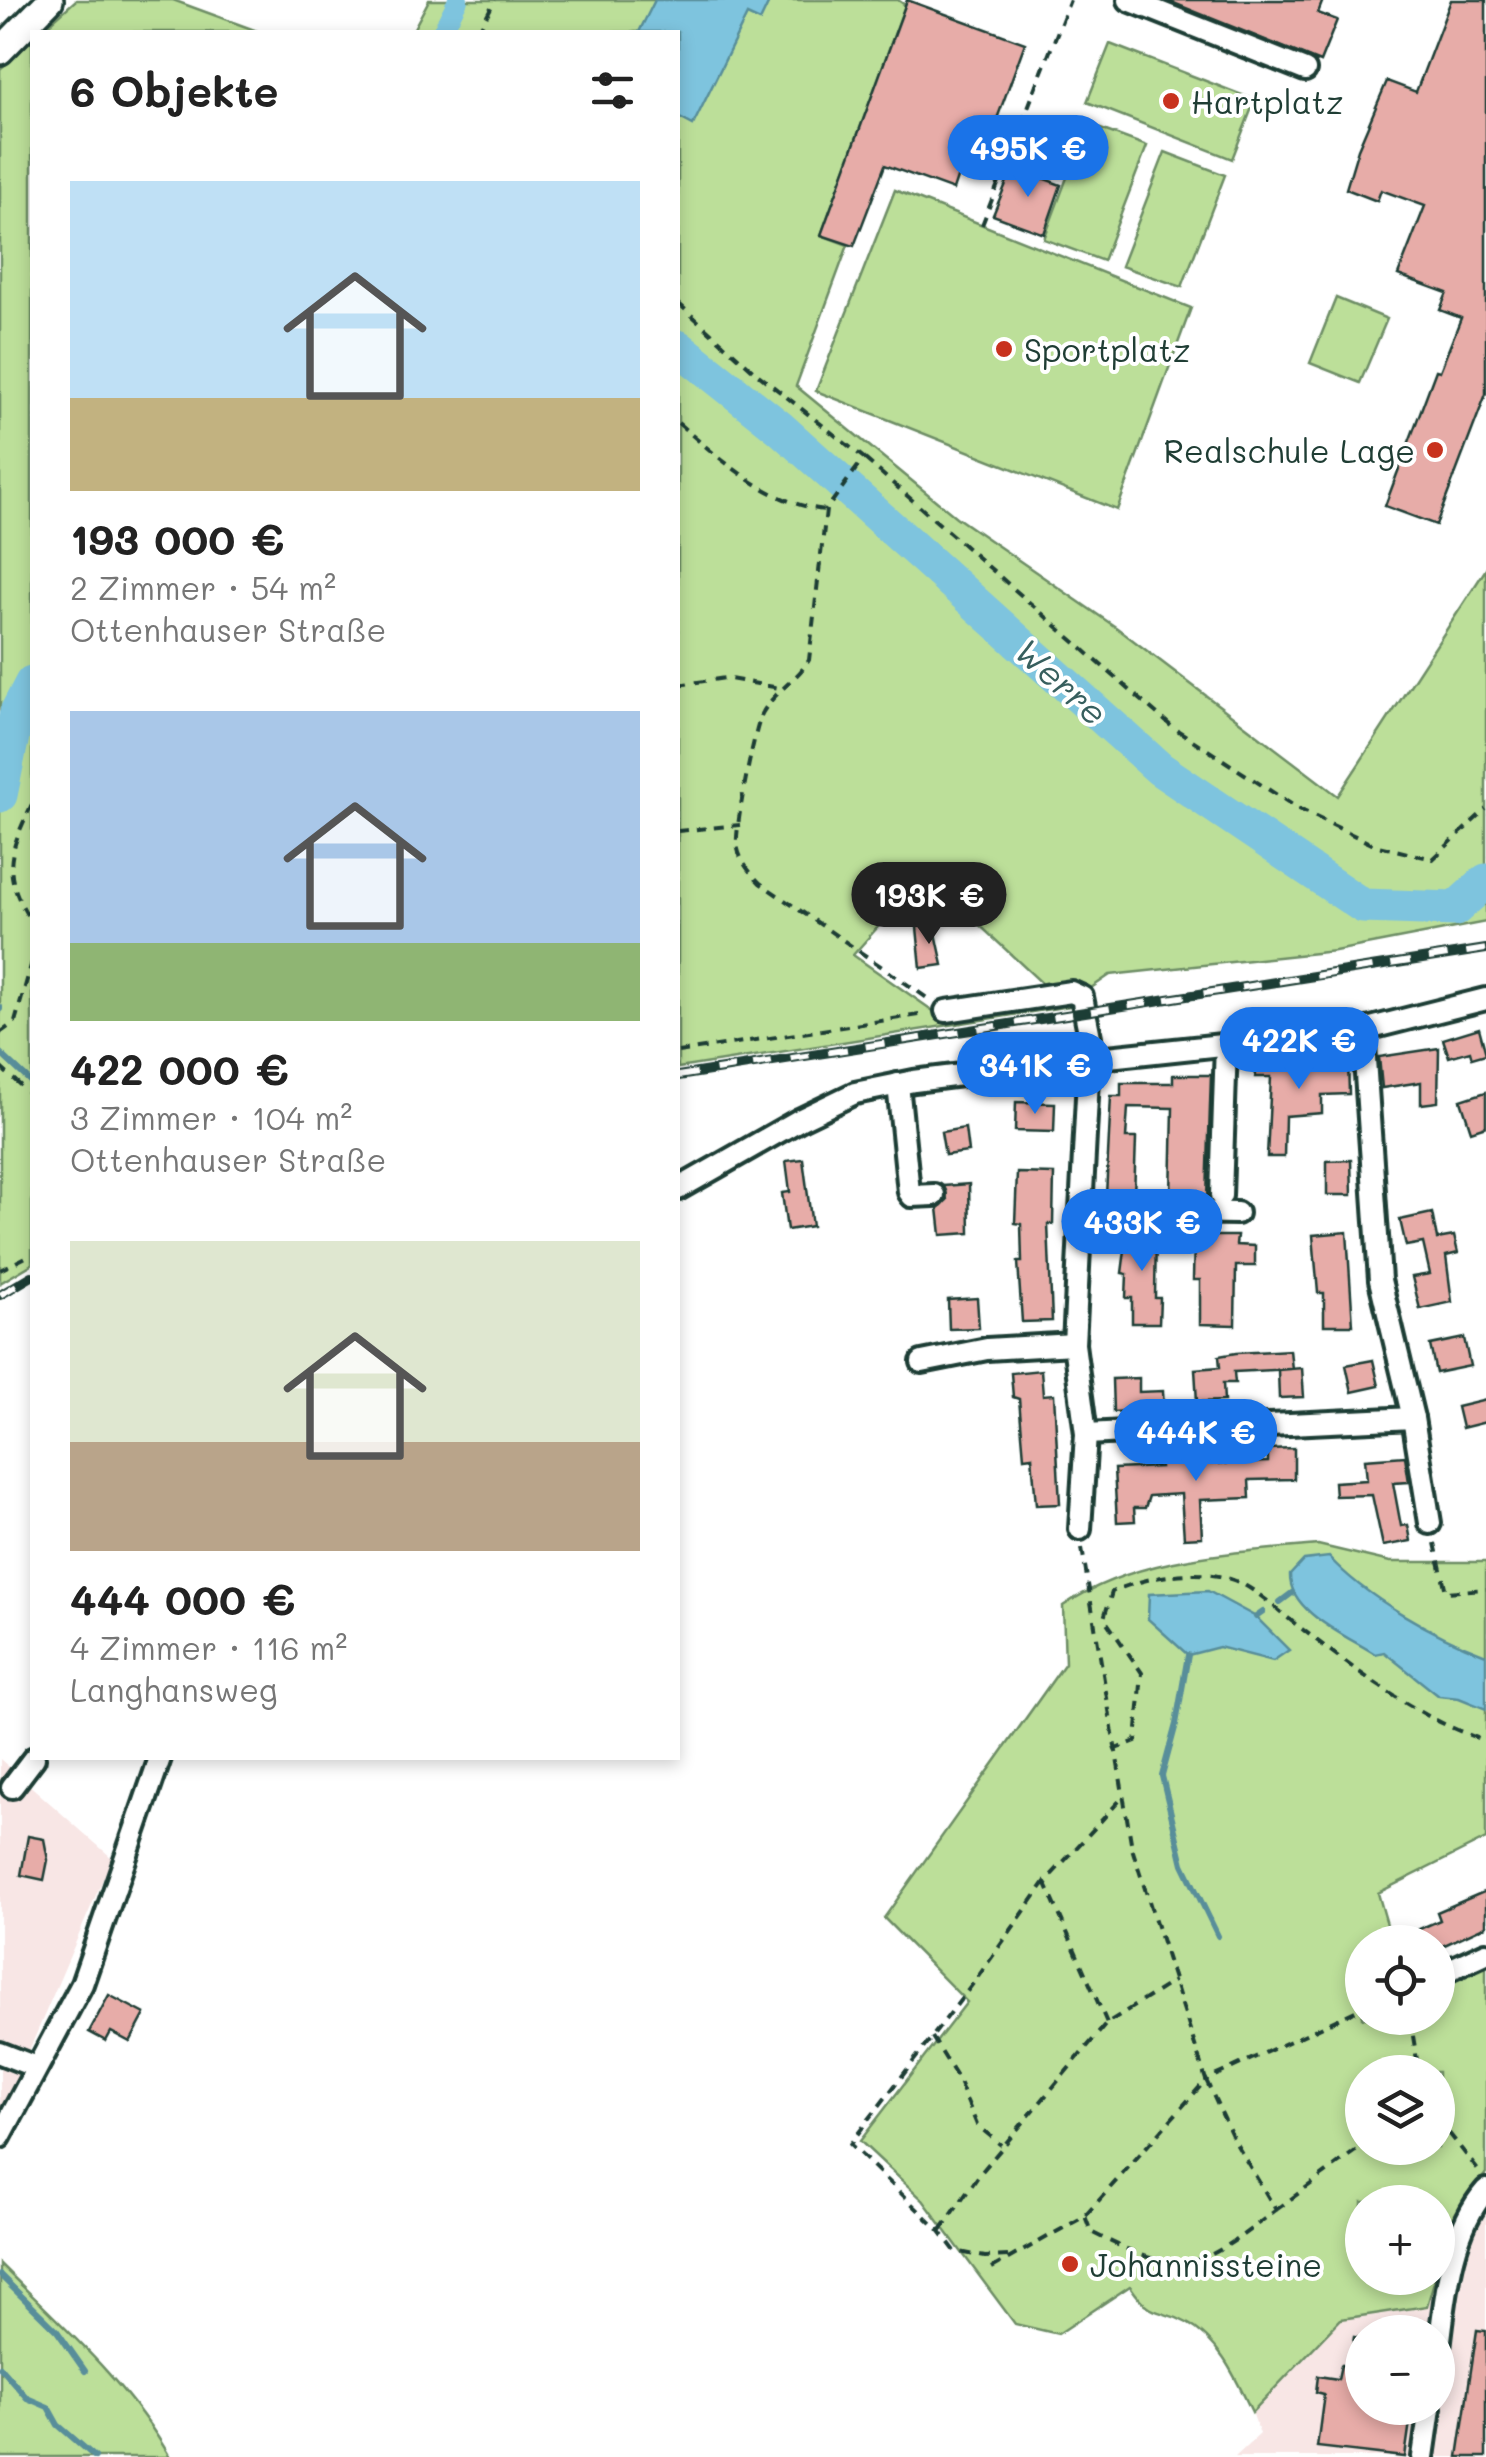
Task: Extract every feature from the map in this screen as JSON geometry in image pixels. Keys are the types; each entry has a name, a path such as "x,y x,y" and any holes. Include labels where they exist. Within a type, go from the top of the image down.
{"main road":[{"path":"0,50 50,0"}],"street":[{"path":"1128,0 1305,70"},
{"path":"946,1011 1071,992 1082,997 1087,1012 1090,1059 1074,1344 1086,1434 1080,1529"},
{"path":"680,1189 855,1093 1090,1059 1363,1030 1486,998"},
{"path":"1363,1030 1380,1280 1414,1418 1430,1522"},
{"path":"1221,1196 1226,1044"},
{"path":"898,1084 909,1192 912,1196 934,1196"},
{"path":"1082,1207 1237,1213"},
{"path":"922,1362 987,1349 1074,1344"},
{"path":"1086,1434 1414,1418"},
{"path":"12,1786 32,1760"},
{"path":"0,2137 82,1984 159,1760"},
{"path":"1455,1967 1486,1953"},
{"path":"0,2053 36,2067"},
{"path":"1443,2315 1447,2286 1470,2208 1486,2190"},
{"path":"1423,2457 1428,2425"}],"path":[{"path":"479,30 495,0"},
{"path":"982,224 1070,0"},
{"path":"680,305 756,373 864,458 1172,726 1297,808 1374,845 1434,859 1486,809"},
{"path":"680,424 772,492 804,508 826,510"},
{"path":"864,458 826,510 809,660 798,677 779,688 759,716 736,844 746,870 760,883 946,1011"},
{"path":"680,685 724,678 779,688"},
{"path":"30,808 10,850 15,895 30,920"},
{"path":"680,831 740,825"},
{"path":"0,1033 15,1022 30,969"},
{"path":"680,1052 946,1011"},
{"path":"0,1067 30,1094"},
{"path":"0,1270 30,1255"},
{"path":"1430,1522 1446,1592 1486,1589"},
{"path":"1080,1529 1132,1848 1206,2080 1235,2142 1276,2210"},
{"path":"1113,1750 1136,1741 1142,1673 1104,1618 1112,1592 1135,1580 1197,1576 1232,1580 1266,1601 1352,1668 1425,1714 1486,1741"},
{"path":"1014,2256 985,2257 955,2251 850,2144 976,1980 1045,1882 1122,1798"},
{"path":"1045,1882 1107,2023"},
{"path":"940,2232 1002,2146 1107,2023 1174,1981"},
{"path":"992,2268 1085,2216 1206,2080 1345,2016"},
{"path":"932,2037 957,2077 977,2124 1002,2146"},
{"path":"1455,2141 1486,2181"},
{"path":"1085,2216 1091,2232 1130,2252 1164,2262 1197,2262 1226,2248 1345,2159"}],"shaded area":[{"path":"0,1759 112,1858 0,2118"},
{"path":"1486,2173 1486,2457 1235,2457 1260,2434 1252,2412 1345,2318 1345,2425 1455,2425 1455,2315 1367,2315 1427,2306 1430,2295 1455,2295 1455,2216"}],"green space":[{"path":"76,0 173,0 255,30 42,30"},
{"path":"429,0 898,0 905,5 821,235 848,245 796,386 956,517 1117,628 1338,796 1486,569 1486,922 1335,951 1110,975 1091,988 1047,988 925,874 853,955 939,1015 1070,1006 680,1068 680,30 413,30"},
{"path":"30,42 30,1265 0,1283 0,69"},
{"name":"Hartplatz","path":"1110,44 1255,100 1232,159 1087,102"},
{"name":"Hartplatz","path":"1087,124 1147,146 1103,261 1044,239"},
{"name":"Hartplatz","path":"1165,152 1225,175 1182,287 1121,266"},
{"name":"Sportplatz","path":"895,190 1191,308 1117,510 816,391"},
{"path":"1336,298 1387,319 1360,383 1310,363"},
{"path":"1318,1545 1390,1562 1486,1562 1486,1839 1378,1893 1387,1925 1345,1925 1345,2035 1455,2035 1455,1975 1486,1960 1486,2173 1455,2216 1455,2185 1345,2185 1345,2295 1430,2295 1427,2306 1345,2315 1252,2412 1209,2340 1187,2323 1150,2309 1130,2286 1058,2334 1015,2324 923,2200 860,2141 967,2002 884,1918 1065,1663 1063,1606 1122,1576 1219,1555"},
{"path":"0,2264 114,2379 170,2457 0,2457"}],"water":[{"path":"655,0 770,0 760,21 747,15 693,125 680,118 680,30 640,30"},
{"path":"1329,1557 1362,1587 1402,1614 1486,1655 1486,1709 1459,1698 1439,1696 1384,1652 1375,1654 1309,1612 1292,1588 1290,1575 1304,1560"},
{"path":"1208,1591 1256,1617 1289,1650 1273,1661 1219,1647 1188,1655 1148,1619 1149,1594"}],"building":[{"path":"907,0 1025,43 980,165 963,160 953,190 885,165 854,246 821,235"},
{"path":"1166,0 1323,0 1318,13 1337,20 1320,62"},
{"path":"1451,0 1486,0 1486,394 1436,525 1385,506 1436,370 1440,371 1461,318 1440,310 1447,293 1398,275 1425,206 1381,190 1377,201 1346,189 1387,81 1416,92"},
{"path":"1013,167 1061,185 1044,234 993,215"},
{"path":"934,924 943,965 921,968 917,927"},
{"path":"1479,1028 1486,1054 1472,1058 1470,1051 1449,1057 1443,1039"},
{"path":"1439,1048 1438,1102 1421,1104 1421,1082 1382,1088 1379,1057"},
{"path":"1348,1060 1349,1094 1322,1095 1322,1113 1285,1116 1284,1157 1267,1157 1271,1077 1256,1077 1255,1061"},
{"path":"1173,1075 1211,1075 1207,1197 1171,1196 1173,1108 1128,1107 1126,1138 1136,1138 1134,1197 1106,1196 1111,1096 1121,1096 1121,1083 1173,1083"},
{"path":"1486,1092 1486,1126 1471,1131 1461,1100"},
{"path":"1016,1102 1055,1103 1054,1132 1015,1131"},
{"path":"965,1128 968,1152 945,1155 941,1132"},
{"path":"803,1159 812,1226 787,1230 782,1193 790,1192 786,1161"},
{"path":"1351,1160 1352,1195 1327,1195 1327,1161"},
{"path":"1017,1173 1054,1174 1053,1224 1048,1224 1052,1321 1022,1322 1018,1262 1022,1262 1021,1224 1015,1223"},
{"path":"969,1184 970,1233 941,1235 938,1208 947,1200 944,1186"},
{"path":"1432,1213 1437,1239 1454,1236 1458,1253 1446,1256 1452,1302 1420,1309 1412,1277 1430,1274 1423,1243 1406,1246 1400,1220"},
{"path":"1128,1227 1156,1227 1155,1298 1160,1298 1159,1323 1132,1323 1132,1298 1126,1298 1127,1274 1122,1273"},
{"path":"1347,1232 1353,1325 1324,1325 1324,1293 1318,1293 1313,1235"},
{"path":"1194,1236 1237,1236 1236,1245 1255,1246 1255,1266 1236,1266 1235,1325 1200,1324 1200,1280 1193,1280"},
{"path":"977,1298 979,1328 949,1329 948,1300"},
{"path":"1464,1338 1470,1366 1436,1373 1430,1345"},
{"path":"1290,1350 1292,1369 1234,1372 1235,1383 1223,1383 1224,1401 1197,1402 1195,1369 1220,1367 1219,1356"},
{"path":"1373,1360 1379,1386 1352,1392 1346,1365"},
{"path":"1302,1368 1304,1397 1279,1398 1278,1370"},
{"path":"1041,1370 1043,1395 1054,1394 1060,1504 1036,1505 1032,1456 1024,1457 1019,1399 1013,1397 1011,1373"},
{"path":"1139,1378 1139,1392 1163,1391 1164,1409 1113,1412 1112,1379"},
{"path":"1486,1400 1486,1422 1462,1428 1457,1407"},
{"path":"1294,1448 1294,1479 1249,1480 1250,1498 1200,1500 1202,1537 1184,1538 1181,1494 1149,1496 1145,1508 1134,1508 1135,1521 1117,1522 1114,1469 1160,1467 1159,1461 1185,1459 1210,1458 1211,1464 1268,1462 1268,1449"},
{"path":"1405,1456 1409,1482 1393,1483 1401,1526 1408,1525 1411,1541 1383,1546 1372,1495 1335,1496 1334,1482 1367,1480 1365,1459"},
{"path":"28,1836 44,1839 48,1860 44,1880 21,1875"},
{"path":"1486,1891 1486,1926 1455,1940 1455,1925 1429,1925 1440,1920 1437,1912"},
{"path":"109,1995 145,2014 130,2042 111,2032 106,2041 89,2032"},
{"path":"1477,2330 1486,2331 1486,2457 1458,2457"},
{"path":"1341,2365 1345,2366 1345,2425 1410,2425 1405,2457 1317,2447 1324,2394 1316,2392 1318,2376 1338,2379"}],"waterway":[{"path":"443,30 458,0"},
{"name":"Werre","path":"680,349 780,428 1160,769 1363,906 1455,909 1486,881"},
{"name":"Werre","path":"0,795 17,712 30,687"},
{"path":"0,1053 30,1081"},
{"path":"1280,1602 1292,1593"},
{"path":"1256,1617 1263,1612"},
{"path":"1188,1655 1162,1776 1183,1864 1218,1936"},
{"path":"0,2275 57,2331 85,2371"},
{"path":"0,2367 27,2398 48,2407 58,2425 95,2457"}],"railway":[{"path":"680,1076 1486,949"},
{"path":"0,1295 30,1277"}],"place":[{"name":"Hartplatz","path":"1171,101"},
{"name":"Sportplatz","path":"1004,349"},
{"name":"Realschule Lage","path":"1435,450"},
{"name":"Johannissteine","path":"1070,2264"}]}
